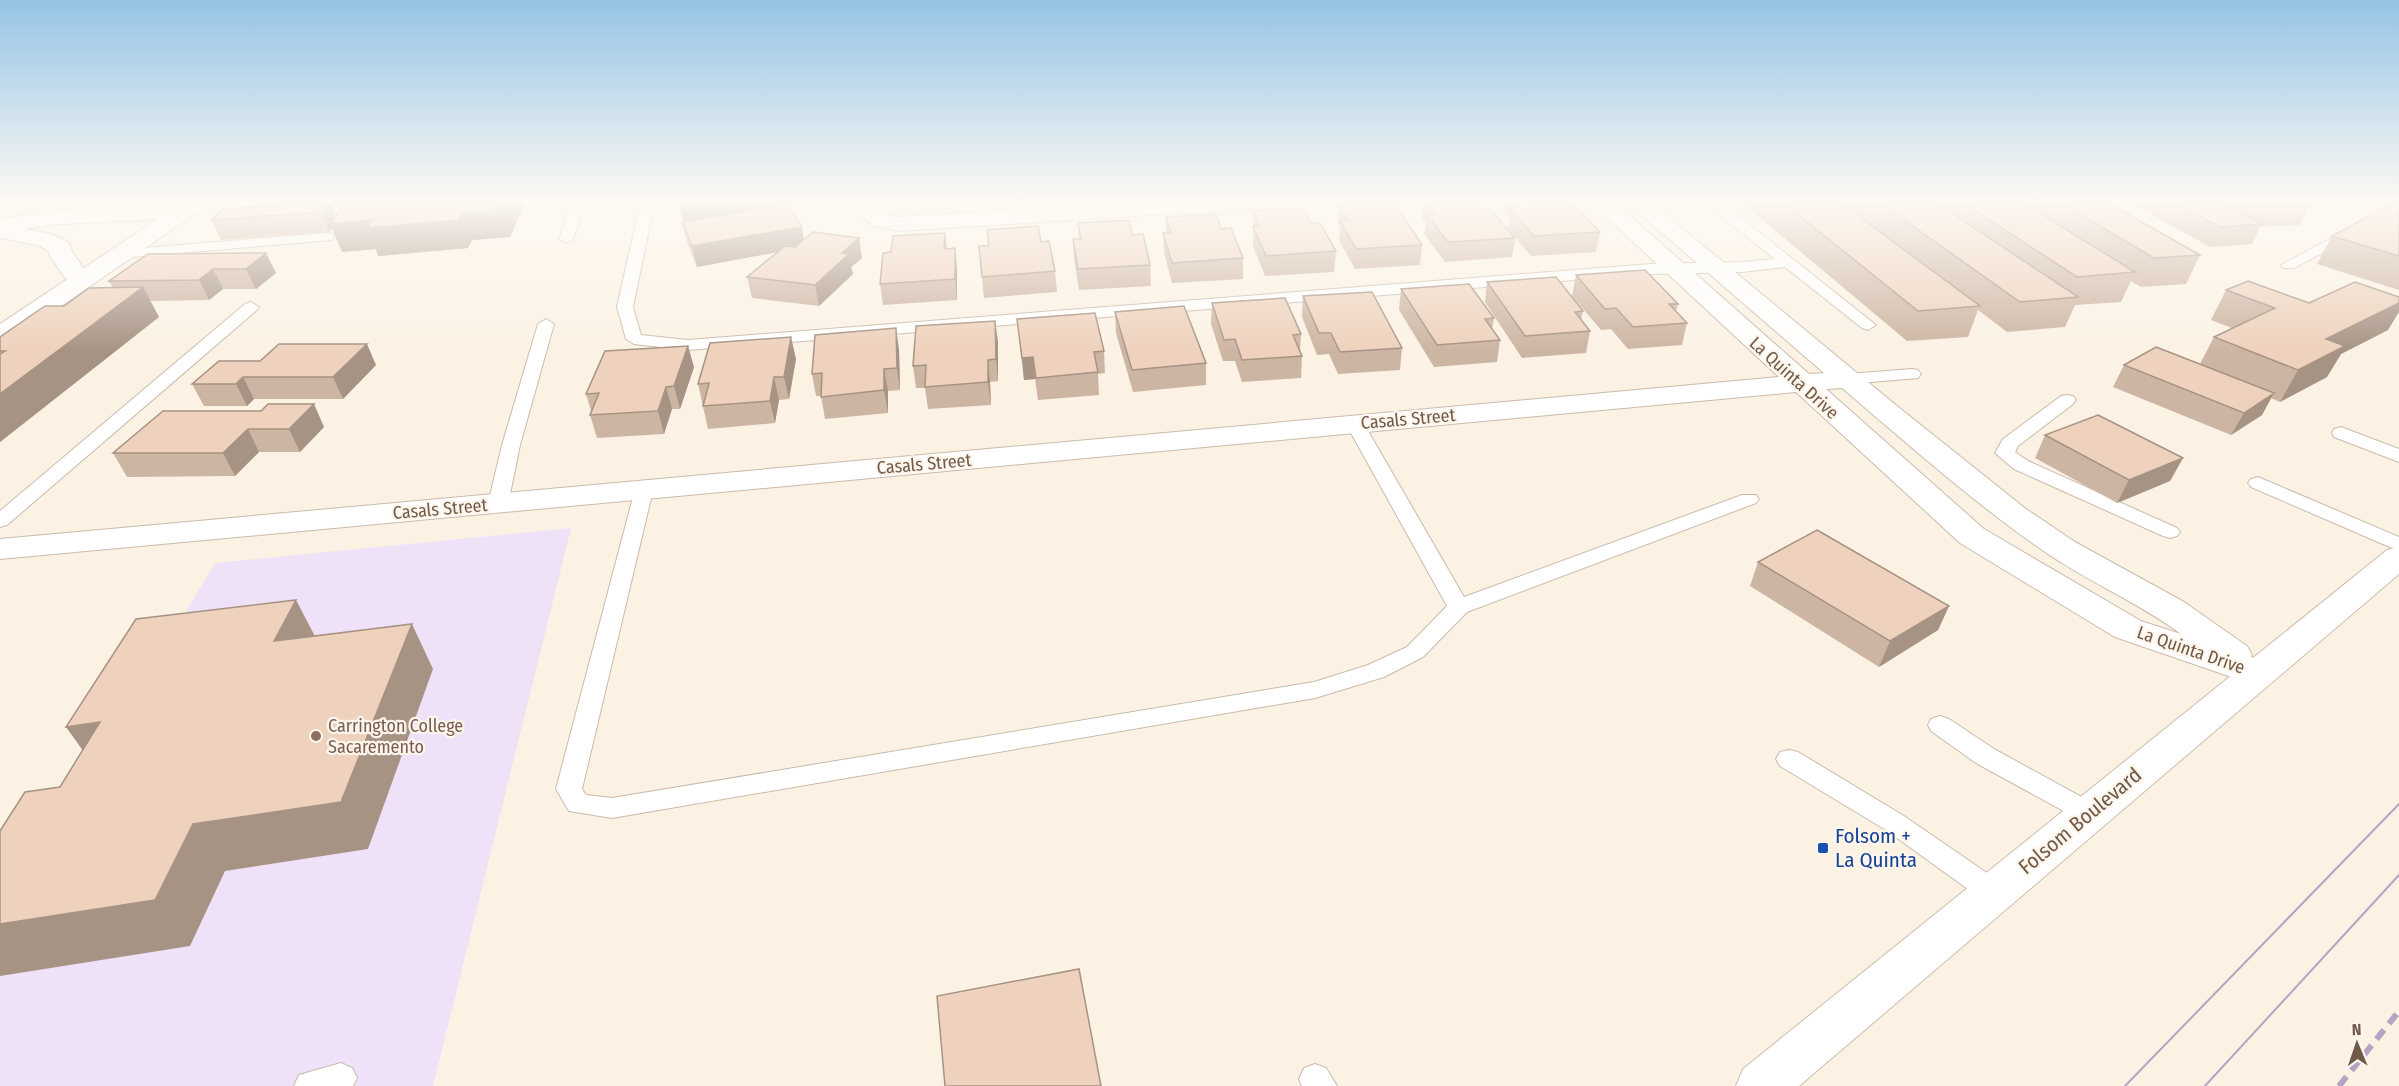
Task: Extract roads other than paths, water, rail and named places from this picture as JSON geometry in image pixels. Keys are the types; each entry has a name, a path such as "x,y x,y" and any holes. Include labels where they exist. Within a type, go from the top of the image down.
{"street":[{"path":"61,251 62,256 81,281"},
{"path":"0,336 126,251"},
{"name":"La Quinta Drive","path":"1654,251 1972,536 2018,566 2128,629 2259,674"},
{"name":"La Quinta Drive","path":"1696,251 1848,379 2016,516 2063,549 2172,610 2259,674"},
{"name":"Casals Street","path":"0,549 1848,379"},
{"name":"Folsom Boulevard","path":"1761,1086 2399,557"}],"lane":[{"path":"120,255 170,251"},
{"path":"637,251 625,307 634,339 688,345 1789,262"},
{"path":"1775,251 1868,325"},
{"path":"2289,265 2316,251"},
{"path":"0,520 251,308"},
{"path":"498,504 546,324"},
{"path":"1848,379 1912,374"},
{"path":"2067,400 2010,443 2005,453 2021,465 2170,532"},
{"path":"1355,424 1459,607"},
{"path":"2341,433 2399,456"},
{"path":"2258,483 2399,545"},
{"path":"643,490 569,789 578,804 612,808 1315,690 1376,670 1415,652 1459,607 1749,499"},
{"path":"1940,725 1985,756 2089,813"},
{"path":"1789,759 1895,823 1993,892"},
{"path":"310,1086 341,1078"}],"tram line":[{"path":"2125,1086 2399,804"},
{"path":"2205,1086 2399,875"}],"railway":[{"path":"2339,1086 2399,1011"}],"place":[{"name":"Carrington College Sacaremento","path":"316,736"},
{"name":"Folsom + La Quinta","path":"1823,848"}]}
